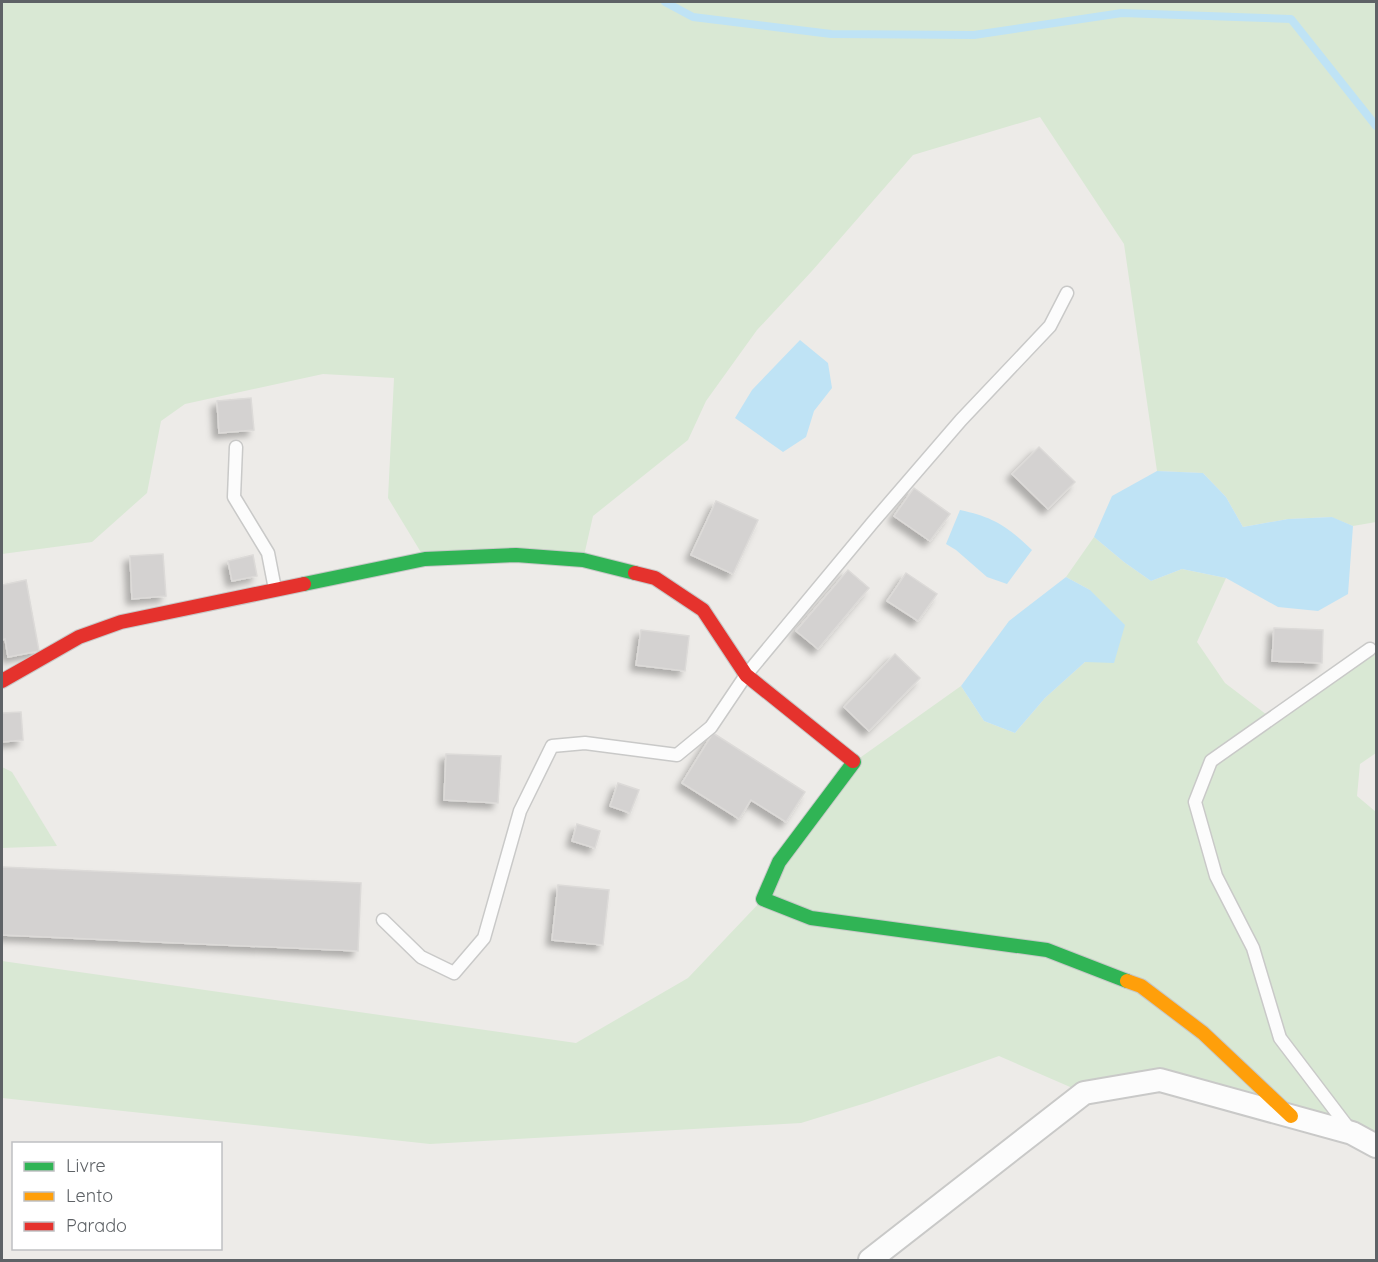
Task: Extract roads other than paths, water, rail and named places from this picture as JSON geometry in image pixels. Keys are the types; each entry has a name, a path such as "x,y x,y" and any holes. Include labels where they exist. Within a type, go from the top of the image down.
{"street":[{"path":"2,681 79,637 121,622 425,559 516,555 583,560 655,578 703,610 746,675 854,762 779,862 763,899 811,918 1047,950 1142,986 1203,1033 1291,1116"},
{"path":"870,1260 1084,1093 1160,1080 1352,1133 1377,1146"}],"lane":[{"path":"383,920 421,957 454,974 484,938 520,811 552,746 585,743 677,755 711,728 746,675 953,428 1050,326 1066,293"},
{"path":"236,447 234,497 268,554 275,589"},
{"path":"1352,1133 1280,1038 1253,948 1215,876 1195,802 1211,761 1370,649"}],"water":[{"path":"800,340 828,363 832,388 814,411 806,437 783,452 735,418 752,390"},
{"path":"1157,471 1203,473 1226,497 1243,527 1288,519 1332,517 1353,526 1348,594 1318,611 1278,607 1226,578 1182,569 1151,581 1094,537 1112,496"},
{"path":"960,510 999,524 1032,550 1007,584 987,577 946,544"},
{"path":"1066,577 1090,590 1125,625 1114,663 1085,662 1045,698 1015,733 984,721 961,686 1009,621"}],"waterway":[{"path":"665,2 693,17 831,34 974,35 1122,13 1291,19 1376,126"}]}
